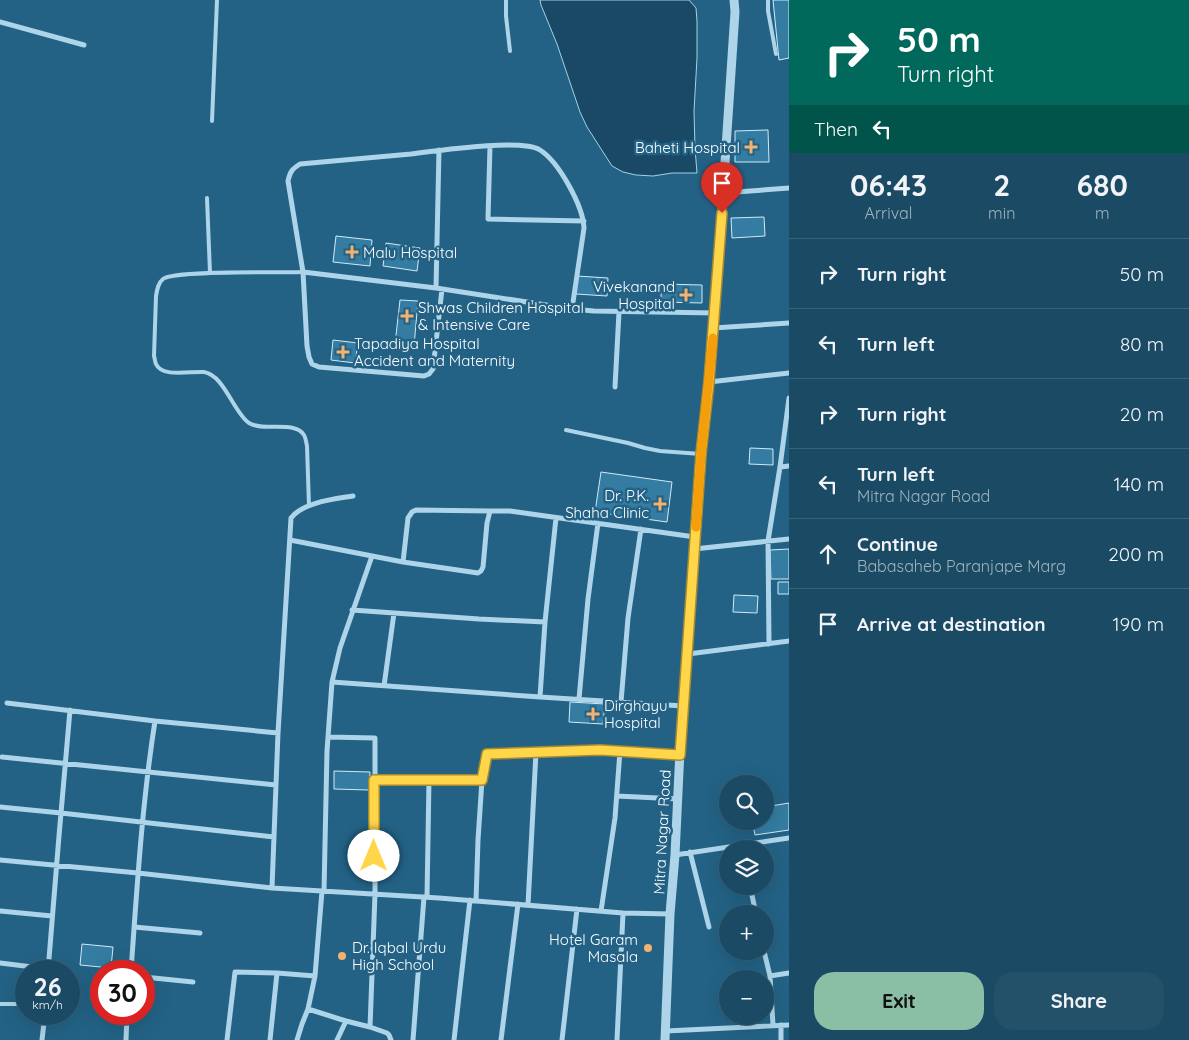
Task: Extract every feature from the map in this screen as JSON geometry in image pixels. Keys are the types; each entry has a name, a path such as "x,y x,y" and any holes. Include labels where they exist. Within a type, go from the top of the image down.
{"street":[{"name":"Mitra Nagar Road","path":"666,1036 670,914 683,706 701,454 715,313 734,0"},
{"path":"0,22 84,45"},
{"path":"439,150 439,289 430,374 424,376 319,367 312,364 307,346 303,272 288,181 290,172 300,164 439,150 490,146 528,146 540,150 553,162 571,188 584,221 572,309"},
{"path":"490,146 488,219 584,221"},
{"path":"723,193 789,188"},
{"path":"303,272 439,289 572,309 619,312 715,313"},
{"path":"615,387 619,312"},
{"path":"713,328 789,323"},
{"path":"709,382 789,373"},
{"path":"769,644 768,541 789,398"},
{"path":"780,467 789,466"},
{"path":"272,888 278,733 291,518 294,513 309,506 328,500 353,496"},
{"path":"403,562 408,518 416,510 510,511 695,537"},
{"path":"290,540 403,562 478,573 483,567 490,511"},
{"path":"540,697 545,622 556,518"},
{"path":"579,699 588,599 598,523"},
{"path":"621,702 628,618 641,529"},
{"path":"694,549 789,539"},
{"path":"297,1040 308,1009 314,976 323,891 328,737 332,682 352,610 372,556"},
{"path":"352,610 479,620 545,622"},
{"path":"384,686 394,613"},
{"path":"688,654 789,641"},
{"path":"332,682 683,706"},
{"path":"7,703 155,722 278,733"},
{"path":"49,960 70,710"},
{"path":"132,960 142,823 155,722"},
{"path":"328,737 375,738 375,894 370,1027"},
{"path":"476,901 482,780 487,754 600,750 680,755"},
{"path":"602,911 615,818 620,751"},
{"path":"528,905 536,752"},
{"path":"2,757 276,786"},
{"path":"374,780 482,780"},
{"path":"413,1040 425,897 430,780"},
{"path":"617,796 678,799"},
{"path":"0,808 61,812 274,837"},
{"path":"774,841 789,838"},
{"path":"675,855 719,849"},
{"path":"690,852 709,927"},
{"path":"0,860 272,888 470,900 623,913 670,914"},
{"path":"454,1040 470,900"},
{"path":"501,1040 518,904"},
{"path":"562,1040 577,909"},
{"path":"0,911 52,916"},
{"path":"617,1040 623,913"},
{"path":"134,928 200,933"},
{"path":"0,963 15,965"},
{"path":"227,1040 235,972 314,976"},
{"path":"270,1040 277,973"},
{"path":"774,976 789,974"},
{"path":"155,978 193,982"},
{"path":"308,1009 387,1033 391,1040"},
{"path":"337,1040 346,1021"},
{"path":"42,1040 44,1025"},
{"path":"126,1040 127,1025"},
{"path":"666,1036 773,1025"},
{"path":"774,1025 789,1025"},
{"path":"781,1025 781,1040"}],"lane":[{"path":"212,121 217,0"},
{"path":"506,0 510,51"},
{"path":"768,0 768,11 776,54"},
{"path":"207,198 210,273"},
{"path":"303,272 210,273 169,276 157,287 154,356 156,364 165,371 173,373 205,372 212,375 246,422 254,426 300,430 305,436 307,446 309,506"},
{"path":"566,430 660,451 701,454"},
{"path":"0,1004 15,1004"}],"water":[{"path":"540,0 689,0 696,8 697,21 694,111 697,173 672,173 653,176 636,175 623,172 612,166 587,127 580,112"}],"building":[{"path":"773,0 789,0 789,58 779,60"},
{"path":"768,130 769,162 735,162 735,131"},
{"path":"764,217 765,236 732,238 731,218"},
{"path":"336,236 372,240 370,266 333,262"},
{"path":"386,243 420,248 417,271 383,266"},
{"path":"577,276 608,278 607,296 576,294"},
{"path":"661,284 702,285 702,303 661,302"},
{"path":"400,300 418,301 414,346 395,344"},
{"path":"333,340 358,343 355,363 331,360"},
{"path":"750,448 773,449 773,465 749,464"},
{"path":"601,472 672,482 667,522 595,512"},
{"path":"789,549 789,579 771,579 770,550"},
{"path":"778,582 789,582 789,594 778,594"},
{"path":"734,595 758,596 757,613 733,612"},
{"path":"570,702 605,704 603,724 569,722"},
{"path":"334,771 370,772 369,790 334,789"},
{"path":"789,803 789,830 755,835 754,830 774,830 774,806"},
{"path":"82,944 113,947 112,960 90,960 90,966 80,965"}],"slow traffic":[{"path":"696,527 701,454 713,338"}],"place":[{"name":"Baheti Hospital","path":"751,147"},
{"name":"Malu Hospital","path":"352,252"},
{"name":"Vivekanand Hospital","path":"686,295"},
{"name":"Shwas Children Hospital & Intensive Care","path":"407,316"},
{"name":"Tapadiya Hospital Accident and Maternity","path":"343,352"},
{"name":"Dr. P.K. Shaha Clinic","path":"660,504"},
{"name":"Dirghayu Hospital","path":"593,714"},
{"name":"Hotel Garam Masala","path":"648,948"},
{"name":"Dr. Iqbal Urdu High School","path":"342,956"}],"route":[{"path":"374,856 374,780 482,780 487,754 600,750 680,755 701,454 709,382 722,213"}]}
